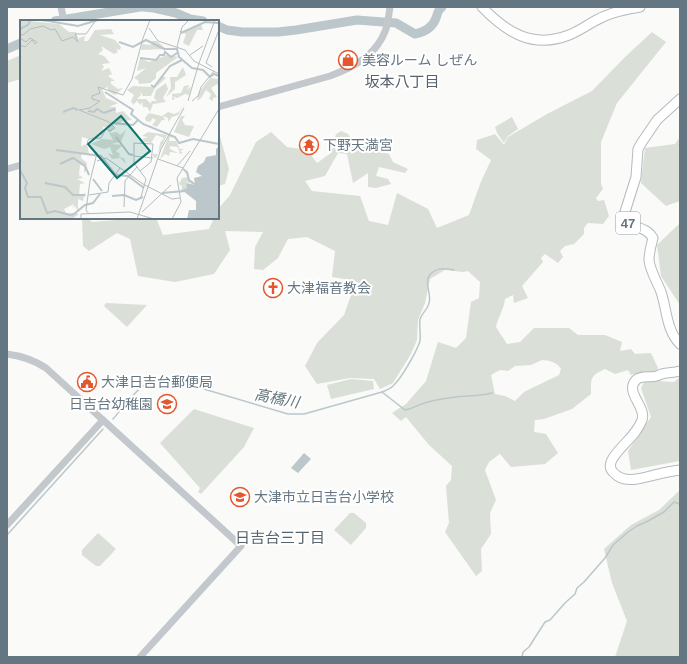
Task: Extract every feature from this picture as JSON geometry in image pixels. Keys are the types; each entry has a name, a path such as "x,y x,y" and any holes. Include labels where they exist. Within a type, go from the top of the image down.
{"main road":[{"path":"482,7 498,23 515,34 522,37 541,40 558,39 570,35 603,17 640,7"},
{"name":"47","path":"680,99 657,120 638,149 636,177 624,215 626,221 632,226 647,231 653,238 649,260 661,292 671,330 674,338 680,344"},
{"path":"680,371 658,376 641,377 636,380 633,388 634,395 642,408 643,418 632,438 620,448 610,463 612,472 622,478 632,480 680,470"}],"street":[{"path":"61,7 64,19"},
{"path":"219,107 347,70 359,63 375,48 386,28 390,7"},
{"path":"7,169 20,165"},
{"path":"7,354 19,356 46,368 241,546 140,657"},
{"path":"7,525 102,420"}],"shaded area":[{"path":"652,32 666,42 617,103 601,142 601,184 603,189 596,198 598,201 604,200 609,216 603,224 588,223 584,228 584,234 574,244 565,246 560,251 563,257 558,263 545,254 541,258 543,262 522,286 528,298 514,303 513,295 505,299 496,327 507,344 520,342 534,328 569,328 578,335 605,335 622,342 620,351 631,349 635,354 651,353 658,368 653,375 646,375 643,372 631,375 628,370 615,374 605,369 592,378 591,394 572,409 544,419 535,420 534,432 546,434 558,453 545,464 511,467 500,454 489,462 485,470 496,500 490,513 491,534 481,549 482,571 476,576 445,532 449,523 446,486 451,480 452,466 429,445 406,417 401,421 392,413 406,404 426,381 438,342 456,348 466,338 471,302 479,298 480,282 468,271 463,272 445,270 430,279 425,303 418,320 417,340 411,354 393,383 380,389 374,379 350,378 317,384 305,366 317,343 344,315 356,281 332,277 335,251 307,237 288,239 278,258 263,270 254,269 255,247 263,232 225,231 230,250 214,274 175,282 138,276 130,239 117,233 89,251 83,246 82,219 89,219 92,222 128,219 156,219 163,235 209,229 214,219 219,219 219,208 230,195 256,142 271,132 287,147 307,150 317,163 331,153 336,134 341,131 348,134 354,142 389,154 393,162 408,169 405,173 379,167 376,176 388,179 391,184 376,188 368,187 368,173 353,183 347,154 338,153 325,176 305,181 312,191 360,196 369,221 388,225 397,193 428,209 437,228 469,215 480,184 491,160 476,149 477,140 495,134 504,145 508,137 547,114 592,91","holes":["542,360 553,362 561,369 559,375 524,392 515,401 505,396 495,394 491,375 500,370 508,371 515,366 531,365"]},
{"path":"20,55 20,79 7,83 7,61"},
{"path":"512,117 518,129 508,136 504,143 495,127"},
{"path":"219,133 229,169 225,184 219,186"},
{"path":"680,137 680,201 666,206 641,183 645,148 675,144"},
{"path":"680,223 680,305 661,276 657,245"},
{"path":"106,303 147,305 127,327 104,306"},
{"path":"680,377 680,461 631,470 628,451 651,417 641,388 645,380 674,382"},
{"path":"351,379 373,381 374,389 331,399 327,385"},
{"path":"194,409 254,428 244,447 201,494 198,492 200,488 160,443"},
{"path":"304,453 311,459 298,473 291,468"},
{"path":"680,490 680,657 615,657 627,621 612,583 604,549 631,525 659,510"},
{"path":"350,513 354,513 366,523 366,528 351,545 334,530"},
{"path":"98,533 116,549 100,566 96,566 82,555 82,550"}],"waterway":[{"path":"61,20 140,7"},
{"path":"143,7 176,13 196,20"},
{"path":"219,26 227,30 242,32 278,32 357,20 396,23 415,34 422,32 430,26 435,21 438,11 442,7"},
{"path":"7,49 20,43"},
{"path":"382,392 391,388 400,377 418,346 420,341 420,319 430,300 427,282 429,276 437,270 454,270"},
{"name":"高橋川","path":"113,419 130,398 141,388 151,381 160,379 170,379 288,414 304,414 382,392 405,410 439,400 492,393"},
{"name":"高橋川","path":"7,535 103,429"},
{"path":"522,657 523,652 529,647 545,622 550,620 575,594 577,588 605,558 613,545 637,526 664,512 674,502 680,504"}],"place":[{"name":"美容ルーム しぜん","path":"348,60"},
{"name":"下野天満宮","path":"309,145"},
{"name":"大津福音教会","path":"273,288"},
{"name":"大津日吉台郵便局","path":"87,382"},
{"name":"日吉台幼稚園","path":"167,404"},
{"name":"大津市立日吉台小学校","path":"240,497"}],"district":[{"name":"坂本八丁目","path":"402,81"},
{"name":"日吉台三丁目","path":"280,537"}]}
